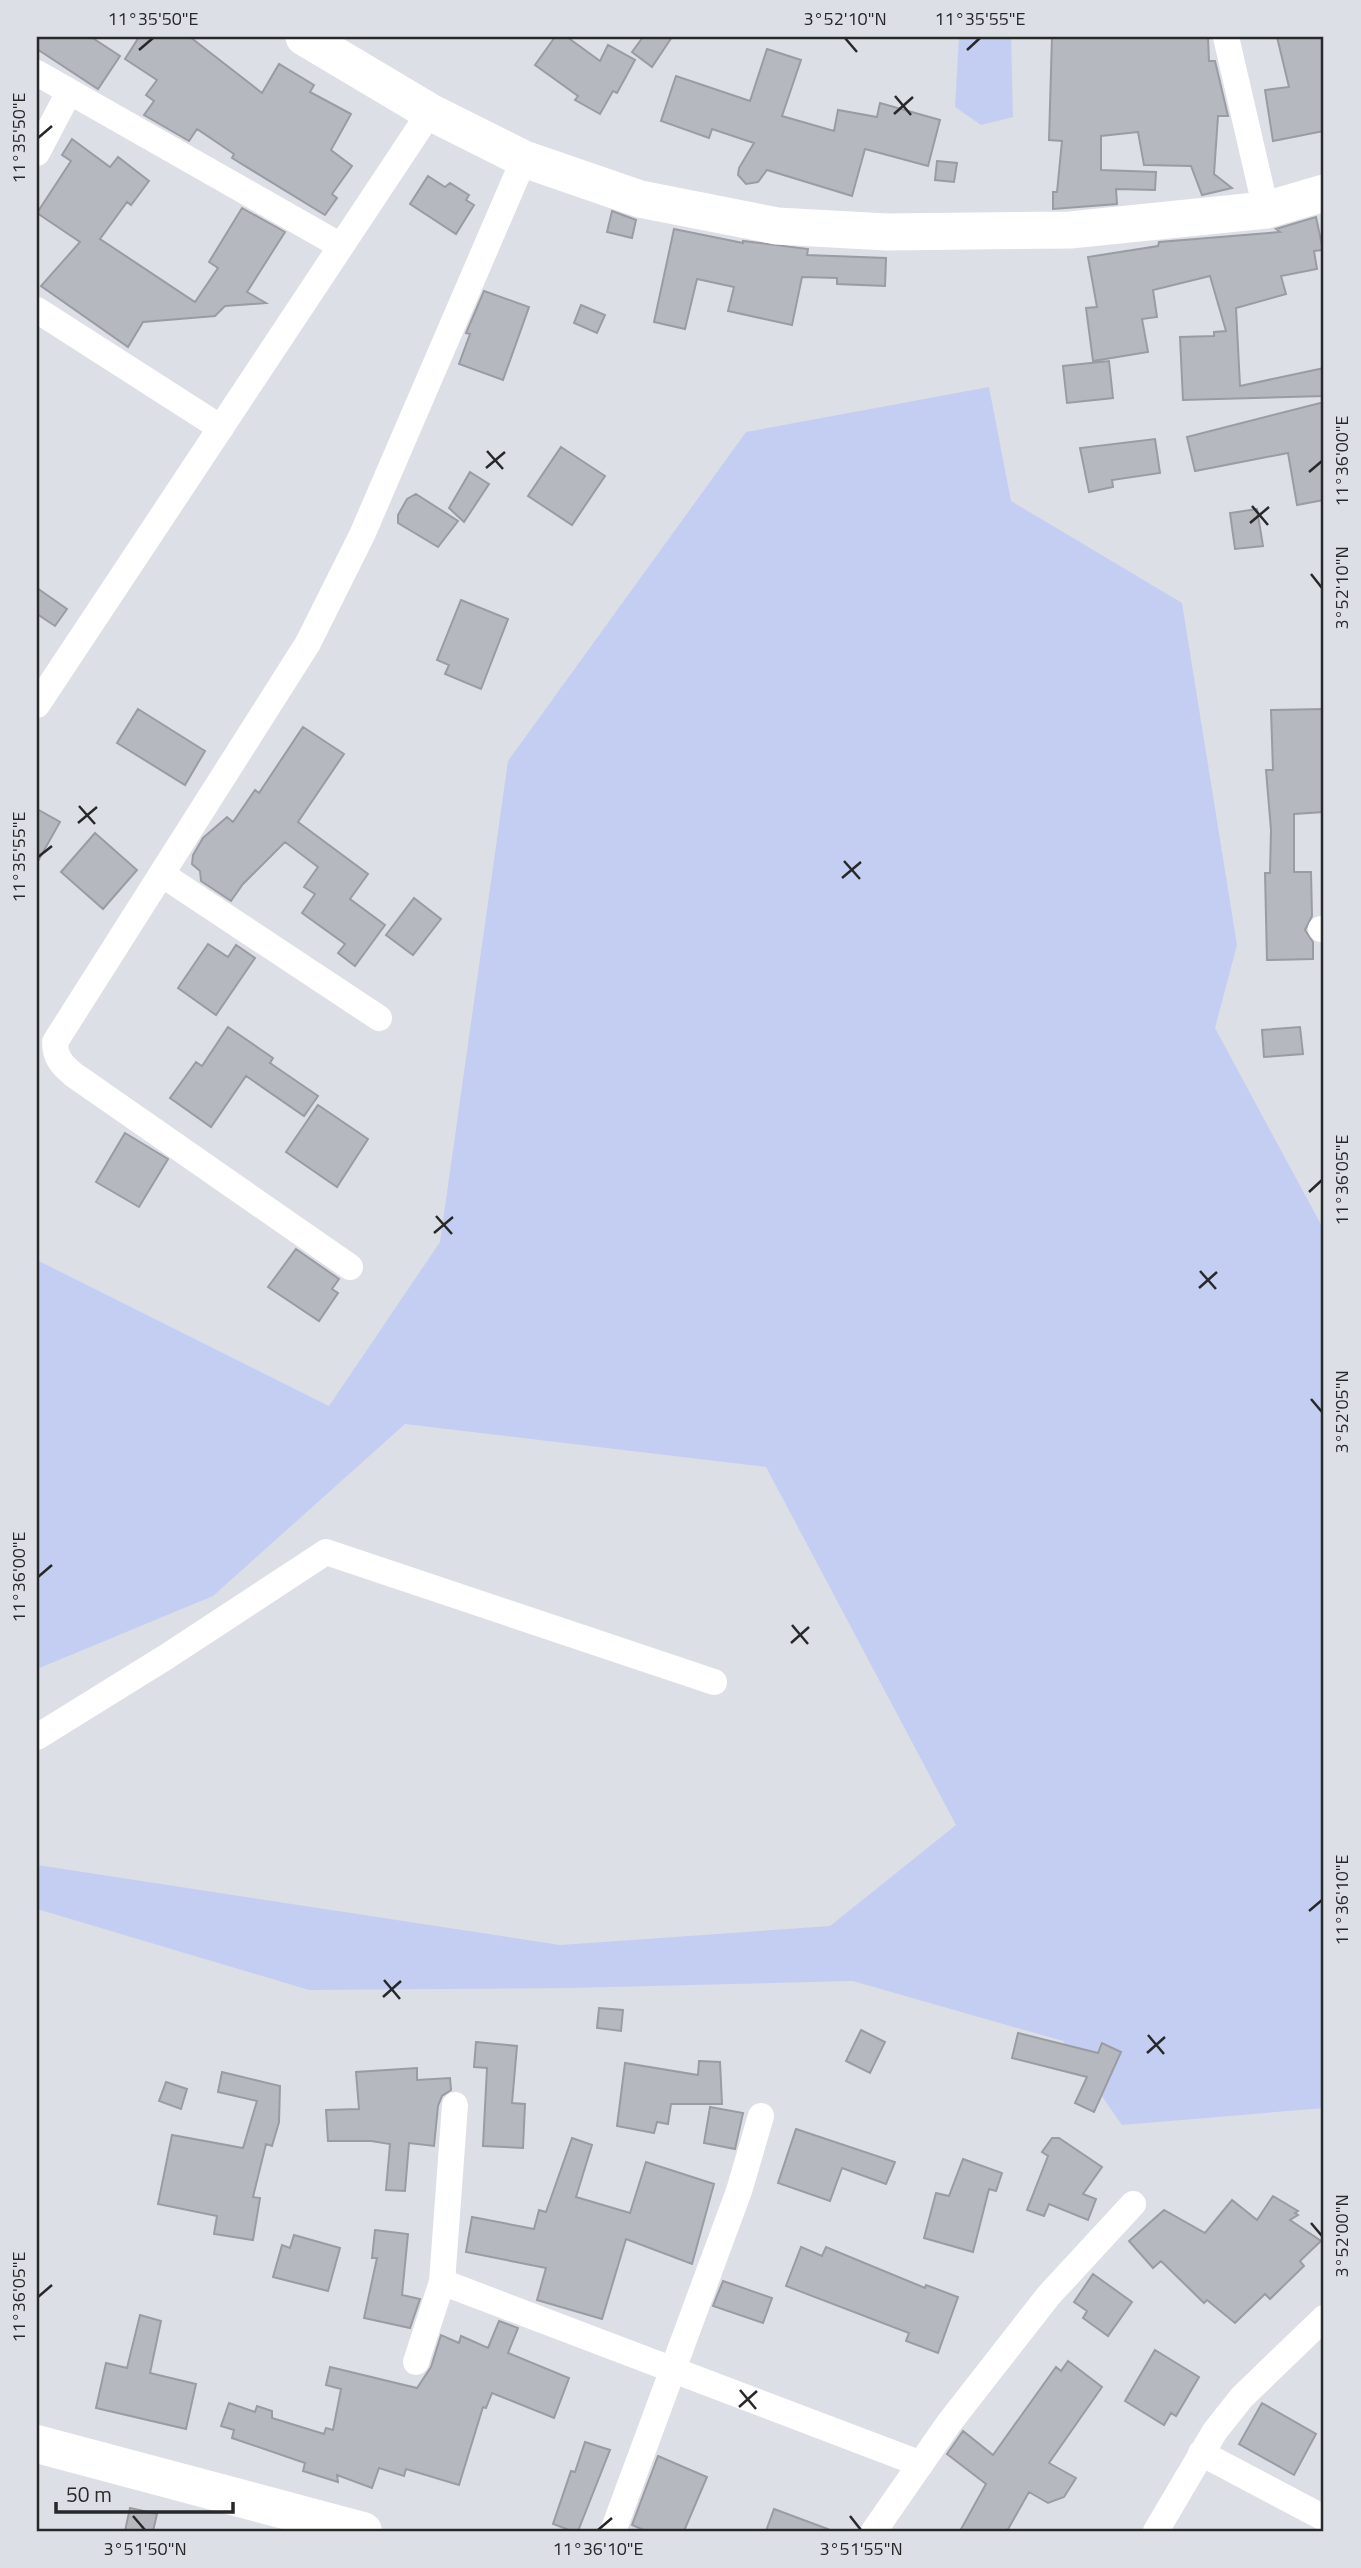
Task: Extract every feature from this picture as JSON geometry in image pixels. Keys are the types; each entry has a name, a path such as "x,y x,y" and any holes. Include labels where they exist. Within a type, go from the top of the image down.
{"highway":[{"path":"37,2444 363,2531"}],"street":[{"path":"304,37 430,112 524,159 640,200 777,226 887,232 1070,230 1266,210 1324,193"},
{"path":"1226,37 1266,210"},
{"path":"37,74 341,246"},
{"path":"37,153 69,92"},
{"path":"37,705 430,112"},
{"path":"350,1267 60,1063 55,1052 55,1042 308,643 362,535 524,159"},
{"path":"37,310 221,428"},
{"path":"163,875 379,1018"},
{"path":"37,1737 166,1657 326,1552 714,1682"},
{"path":"416,2362 442,2282 455,2105"},
{"path":"613,2531 739,2191 761,2116"},
{"path":"874,2531 921,2464 1049,2295 1133,2204"},
{"path":"442,2282 921,2464"},
{"path":"1156,2531 1201,2453 1242,2397 1324,2318"},
{"path":"1201,2453 1324,2518"}],"shaded area":[{"path":"959,37 1011,37 1013,117 981,125 955,107"},
{"path":"989,387 1011,501 1182,603 1237,945 1215,1028 1324,1230 1324,2108 1122,2125 1063,2041 853,1981 570,1988 309,1990 37,1909 37,1865 560,1945 830,1926 956,1825 766,1467 405,1424 213,1596 37,1669 37,1260 329,1406 440,1242 508,761 746,432"}],"building":[{"path":"37,37 91,37 120,56 98,89 37,49"},
{"path":"139,37 190,37 262,93 279,64 314,85 310,92 351,114 331,150 352,166 332,194 337,198 325,215 232,158 234,154 197,129 189,141 144,115 154,101 146,95 157,80 125,59"},
{"path":"555,37 567,37 600,61 608,45 635,60 617,93 613,91 600,114 575,100 578,96 535,65"},
{"path":"643,37 672,37 652,67 632,52"},
{"path":"1052,37 1208,37 1209,61 1215,61 1228,116 1218,116 1214,174 1232,188 1202,195 1191,166 1144,165 1138,132 1101,136 1101,170 1156,172 1155,190 1116,189 1117,204 1053,209 1053,192 1057,192 1062,141 1049,140"},
{"path":"1277,37 1324,37 1324,131 1273,141 1265,90 1289,87"},
{"path":"767,49 801,60 782,116 834,131 838,110 877,117 880,103 940,120 928,166 865,149 852,196 767,170 758,182 746,184 738,175 739,168 754,143 712,129 709,138 661,121 676,76 750,101"},
{"path":"72,139 110,167 118,157 149,181 131,205 127,202 100,239 195,302 218,268 209,262 242,208 285,232 247,292 266,303 225,306 215,316 143,322 128,347 41,286 80,242 37,213 71,161 62,155"},
{"path":"937,161 957,163 954,182 935,180"},
{"path":"428,176 445,187 450,183 469,195 466,200 474,205 456,234 410,204"},
{"path":"612,211 636,220 632,238 607,232"},
{"path":"1316,217 1323,250 1314,251 1317,269 1281,276 1286,294 1236,308 1240,386 1324,368 1324,396 1183,400 1180,337 1214,336 1214,332 1226,331 1210,276 1153,290 1157,317 1142,319 1148,352 1093,361 1086,308 1097,307 1088,257 1158,246 1159,242 1280,232 1276,229"},
{"path":"674,229 743,243 808,249 807,255 886,258 885,286 837,284 837,278 802,277 792,325 728,311 734,287 697,279 685,329 654,322"},
{"path":"484,291 529,307 503,380 459,364 470,334 466,333"},
{"path":"581,305 605,315 597,333 574,323"},
{"path":"1109,361 1113,398 1067,403 1063,366"},
{"path":"1324,402 1324,500 1297,505 1288,453 1195,471 1187,437"},
{"path":"1155,439 1160,473 1112,480 1113,487 1089,492 1080,448"},
{"path":"561,447 605,476 572,525 528,496"},
{"path":"470,472 489,484 464,522 449,508"},
{"path":"416,494 458,521 438,547 398,523 398,515 407,499"},
{"path":"1257,509 1263,546 1235,549 1230,513"},
{"path":"37,588 67,609 55,626 37,614"},
{"path":"461,600 508,619 481,689 445,674 449,665 437,660"},
{"path":"138,709 205,751 185,785 117,743"},
{"path":"1324,709 1324,812 1294,814 1294,872 1311,872 1312,916 1305,930 1313,942 1313,959 1267,960 1265,873 1270,873 1271,830 1266,770 1273,770 1271,710"},
{"path":"303,727 344,754 298,822 368,874 350,899 385,925 355,966 338,953 345,944 302,913 315,894 304,887 318,867 285,842 243,884 231,901 201,881 200,871 192,864 193,855 203,838 227,817 233,822 255,790 259,793"},
{"path":"37,809 60,822 37,863"},
{"path":"95,833 137,870 103,909 61,872"},
{"path":"414,898 441,919 413,955 386,935"},
{"path":"208,944 228,957 236,945 255,958 216,1015 178,988"},
{"path":"228,1027 273,1058 270,1063 318,1096 304,1116 246,1076 211,1127 170,1098 196,1062 202,1066"},
{"path":"1300,1027 1303,1054 1264,1057 1262,1030"},
{"path":"318,1105 368,1139 337,1187 286,1152"},
{"path":"125,1133 168,1159 139,1207 96,1182"},
{"path":"296,1249 339,1279 332,1289 338,1293 319,1321 268,1287"},
{"path":"599,2008 623,2010 621,2031 597,2028"},
{"path":"861,2030 885,2042 870,2073 846,2061"},
{"path":"1018,2033 1098,2053 1102,2043 1121,2052 1094,2112 1075,2103 1087,2077 1012,2058"},
{"path":"476,2042 517,2046 512,2103 525,2104 523,2148 483,2146 487,2068 474,2067"},
{"path":"699,2061 720,2062 722,2104 671,2104 668,2124 657,2122 654,2133 617,2126 625,2063 698,2075"},
{"path":"417,2068 417,2080 450,2078 451,2090 442,2096 438,2106 434,2146 409,2143 405,2191 386,2190 390,2144 328,2141 326,2110 359,2109 356,2072"},
{"path":"222,2072 280,2086 279,2122 272,2146 266,2144 253,2197 260,2198 253,2240 214,2234 217,2216 158,2204 172,2135 243,2148 257,2101 218,2092"},
{"path":"166,2082 187,2089 181,2109 159,2101"},
{"path":"710,2107 743,2113 735,2149 704,2143"},
{"path":"796,2129 895,2162 886,2184 842,2168 830,2201 778,2183"},
{"path":"572,2138 592,2145 576,2197 630,2213 646,2162 714,2184 692,2264 626,2239 602,2319 537,2300 546,2268 466,2252 472,2217 534,2229 539,2210 546,2212"},
{"path":"1052,2138 1059,2138 1102,2167 1083,2194 1096,2199 1088,2220 1049,2204 1044,2216 1027,2210 1048,2156 1042,2152"},
{"path":"963,2159 1002,2173 996,2191 989,2189 973,2252 924,2238 936,2193 949,2196"},
{"path":"1273,2196 1298,2211 1295,2213 1298,2215 1290,2220 1321,2241 1300,2261 1304,2266 1270,2299 1265,2294 1235,2323 1207,2300 1204,2303 1161,2261 1153,2268 1129,2241 1164,2210 1205,2233 1232,2200 1257,2220"},
{"path":"375,2230 408,2234 402,2295 420,2299 410,2328 364,2318 377,2258 372,2258"},
{"path":"294,2235 340,2248 328,2291 273,2277 282,2245 290,2248"},
{"path":"801,2247 822,2256 826,2247 925,2288 926,2285 958,2297 938,2353 906,2341 909,2333 786,2286"},
{"path":"1093,2274 1132,2302 1108,2336 1083,2318 1087,2311 1074,2302"},
{"path":"723,2281 772,2298 763,2323 713,2306"},
{"path":"140,2315 161,2321 150,2373 196,2384 186,2429 96,2408 106,2363 127,2368"},
{"path":"499,2321 518,2328 508,2353 569,2378 554,2418 492,2393 486,2408 483,2407 459,2485 406,2469 404,2476 379,2468 372,2488 337,2475 338,2482 303,2471 305,2463 232,2438 234,2430 221,2426 229,2403 255,2412 257,2406 272,2411 272,2418 324,2434 326,2428 333,2430 341,2389 326,2385 330,2367 417,2388 431,2367 441,2335 459,2343 461,2336 488,2348"},
{"path":"1155,2350 1199,2377 1176,2416 1171,2413 1164,2425 1125,2401"},
{"path":"1068,2361 1102,2387 1049,2463 1076,2478 1064,2497 1048,2503 1029,2492 1007,2531 960,2531 986,2484 947,2454 963,2431 993,2455 1056,2367 1061,2371"},
{"path":"1262,2403 1316,2434 1294,2475 1239,2444"},
{"path":"585,2442 610,2450 578,2531 572,2531 553,2524 571,2471 575,2472"},
{"path":"658,2456 707,2477 684,2531 646,2531 632,2525"},
{"path":"130,2508 157,2514 153,2531 125,2531"},
{"path":"774,2509 828,2529 766,2531"}]}
